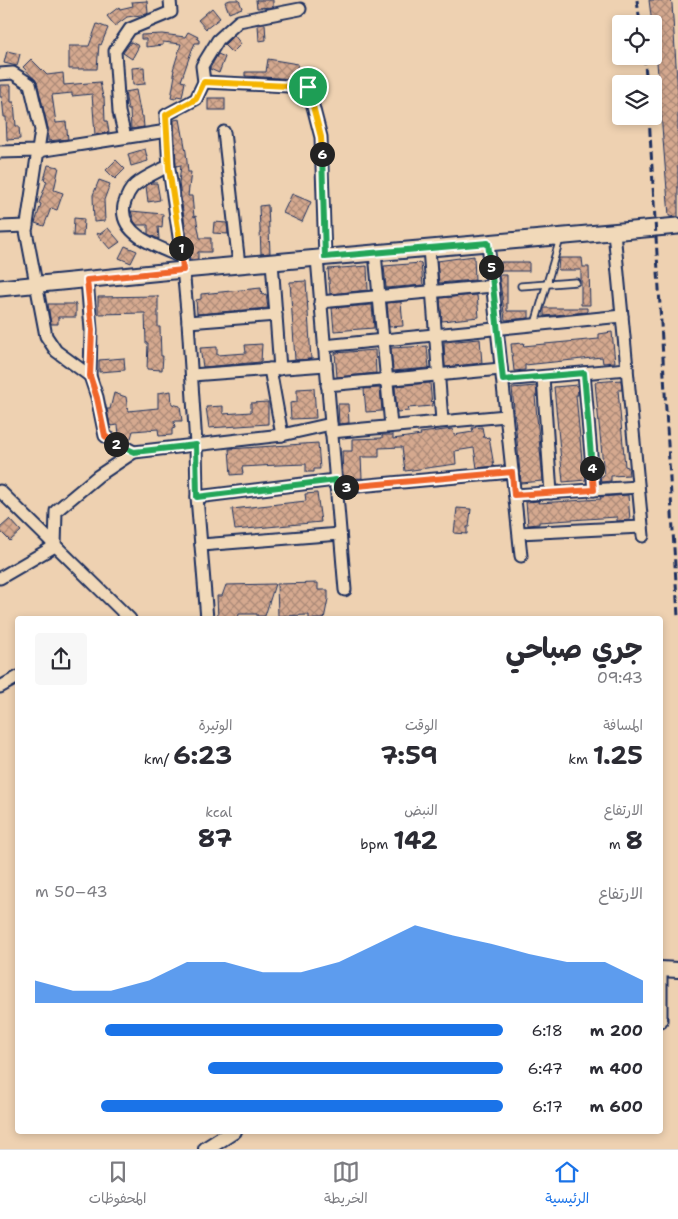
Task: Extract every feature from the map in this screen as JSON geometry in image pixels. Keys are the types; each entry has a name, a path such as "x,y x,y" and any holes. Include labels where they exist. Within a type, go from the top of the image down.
{"main road":[{"path":"0,288 87,280 182,263 239,265 678,226"}],"street":[{"path":"125,138 119,112 115,51 130,29 171,12 170,0"},
{"path":"207,616 197,497 196,445 188,322 182,263 168,166 166,115 196,99 204,82 202,66 218,40 239,21 300,9"},
{"path":"0,74 13,73 30,84 40,130 26,231 46,336 56,351 90,376"},
{"path":"204,82 308,87 321,137 320,302 345,590"},
{"path":"0,152 38,151 167,131"},
{"path":"224,132 239,265"},
{"path":"168,166 134,186 126,198 123,212 126,223 151,245 182,263"},
{"path":"0,227 27,226"},
{"path":"518,533 643,531 614,232"},
{"path":"488,243 521,556"},
{"path":"429,248 442,422"},
{"path":"375,253 391,426"},
{"path":"272,262 276,315 275,369 282,435"},
{"path":"87,280 92,330 90,376 105,436 134,452"},
{"path":"320,302 493,286"},
{"path":"188,322 276,315"},
{"path":"324,346 622,316"},
{"path":"192,375 326,365"},
{"path":"327,385 439,375 543,376 627,369"},
{"path":"584,373 594,490"},
{"path":"543,376 551,493"},
{"path":"55,546 56,511 98,476 134,452 331,428 391,426 506,416"},
{"path":"197,497 336,484 512,472"},
{"path":"514,495 638,487"},
{"path":"0,491 123,616"},
{"path":"201,545 340,534"},
{"path":"0,578 55,546"},
{"path":"0,687 15,679"},
{"path":"663,969 678,970"},
{"path":"206,1149 229,1134"}],"lane":[{"path":"535,324 560,237"},
{"path":"521,286 576,282"}],"building":[{"path":"239,0 242,8 229,13 225,2"},
{"path":"256,0 273,0 273,7 257,8"},
{"path":"649,0 671,0 678,94 678,217 669,216 662,125 662,75 658,75 657,65 662,65 662,15 651,15"},
{"path":"147,1 147,14 127,17 115,26 107,16 119,7 120,9 133,6 132,2"},
{"path":"212,8 220,18 206,29 198,20"},
{"path":"97,24 108,28 101,45 99,44 97,69 69,69 69,46 89,46"},
{"path":"265,24 266,40 259,41 258,25"},
{"path":"188,32 198,37 199,43 195,43 181,81 185,82 182,97 177,96 175,99 171,98 175,75 173,75 173,70 181,44 163,42 163,45 146,47 146,39 141,39 141,35 162,34 185,37"},
{"path":"234,35 241,44 232,53 224,45"},
{"path":"131,42 139,46 132,59 123,53"},
{"path":"7,51 20,54 17,66 4,63"},
{"path":"218,54 225,57 219,73 210,69"},
{"path":"31,59 47,75 63,73 64,85 100,82 104,97 105,121 107,121 109,132 95,135 92,94 52,95 56,123 66,122 68,139 48,141 48,128 37,82 23,67"},
{"path":"268,59 298,64 296,79 245,76 245,72 266,72"},
{"path":"144,67 145,84 133,85 132,68"},
{"path":"0,85 11,85 11,102 14,102 16,126 19,126 20,139 7,140 6,117 4,117 2,97 0,97"},
{"path":"136,90 144,127 131,129 130,110 128,110 125,92"},
{"path":"208,98 225,98 225,110 208,110"},
{"path":"180,119 188,172 191,172 188,196 192,196 194,217 196,216 200,238 211,238 211,252 198,252 198,259 190,260 179,183 181,165 176,166 174,120"},
{"path":"145,149 148,161 131,166 128,154"},
{"path":"116,160 125,169 115,179 106,170"},
{"path":"48,165 59,167 54,190 63,193 57,210 51,208 44,226 35,223 41,204 39,203 47,181 44,180"},
{"path":"99,180 110,184 104,200 105,221 94,222 93,195"},
{"path":"151,183 157,183 160,200 148,202 146,186"},
{"path":"292,194 311,202 302,222 283,213"},
{"path":"268,205 270,253 261,254 259,206"},
{"path":"131,211 163,214 162,228 158,227 159,239 148,234 148,225 137,225"},
{"path":"74,218 84,219 83,236 73,236"},
{"path":"214,222 227,223 228,234 213,233"},
{"path":"108,228 120,242 110,249 96,233 100,234"},
{"path":"125,246 137,251 131,263 119,258"},
{"path":"474,256 475,280 439,283 437,261"},
{"path":"559,258 582,258 583,267 589,267 590,305 581,305 581,270 558,270"},
{"path":"501,262 529,262 529,271 501,271"},
{"path":"421,263 423,285 386,288 384,266"},
{"path":"367,266 368,290 330,294 328,269"},
{"path":"499,275 507,275 507,311 529,311 529,318 505,320"},
{"path":"306,281 311,359 295,360 290,282"},
{"path":"261,288 262,295 266,294 268,308 197,314 196,300 201,299 201,294"},
{"path":"477,295 479,317 442,321 440,298"},
{"path":"158,296 158,327 160,327 161,356 163,356 162,370 147,369 148,343 146,343 145,313 98,314 98,297"},
{"path":"401,302 403,326 389,327 387,303"},
{"path":"48,304 76,304 76,317 58,317 58,324 51,324"},
{"path":"372,305 374,328 334,331 332,308"},
{"path":"544,308 587,308 587,312 544,316"},
{"path":"612,332 615,362 603,363 602,357 525,365 525,370 514,371 511,344 524,343 523,346 599,339 599,334"},
{"path":"480,339 482,363 445,367 444,342"},
{"path":"262,344 261,362 203,367 200,348 217,347 217,355 246,353 245,345"},
{"path":"427,346 429,368 393,371 391,348"},
{"path":"375,350 376,373 337,377 335,353"},
{"path":"124,358 125,370 99,372 99,360"},
{"path":"621,380 622,390 618,390 625,466 628,467 629,475 611,476 611,481 601,482 600,476 604,476 595,382"},
{"path":"430,383 432,406 408,408 409,411 397,412 395,386"},
{"path":"577,385 578,395 576,395 583,471 585,471 586,480 563,482 554,387"},
{"path":"536,386 537,396 535,396 543,481 521,483 512,388"},
{"path":"314,388 316,418 291,419 290,403 297,402 297,389"},
{"path":"380,388 382,411 366,412 364,389"},
{"path":"171,391 172,404 180,406 182,421 174,421 175,428 172,429 172,435 159,436 158,429 133,431 131,438 126,439 119,435 118,425 110,426 107,409 110,409 114,393 126,397 128,411 158,408 158,393"},
{"path":"268,402 268,424 209,428 206,407 223,406 223,414 251,412 251,403"},
{"path":"338,404 348,404 349,423 339,424"},
{"path":"482,427 484,438 489,437 494,466 477,468 474,448 455,451 456,464 405,471 402,447 379,448 379,457 361,457 362,478 343,478 342,451 352,451 352,439 382,438 382,435 393,435 393,439 453,429 454,435 473,432 472,428"},
{"path":"318,443 320,469 314,469 314,472 306,472 306,464 278,465 242,467 243,474 231,475 229,449"},
{"path":"317,493 321,522 235,530 232,509 306,501 305,494"},
{"path":"628,495 630,520 617,521 617,517 539,522 539,524 528,525 526,502 601,499 600,497"},
{"path":"457,508 471,509 467,534 454,533"},
{"path":"10,519 21,531 10,541 0,531 0,528"},
{"path":"318,583 318,590 328,590 325,616 278,616 277,584"},
{"path":"275,584 265,616 239,614 239,616 218,616 217,596 222,596 226,585"}],"railway":[{"path":"637,0 639,15"},
{"path":"645,65 646,75"},
{"path":"650,125 678,617"}],"route":[{"path":"204,82 308,87 321,137 325,257 488,243 503,380 584,373 594,490 514,495 512,472 336,488 336,480 197,497 196,445 134,452 118,445 105,436 90,376 92,330 87,280 183,270 169,169 166,115 196,99 204,82"}]}
